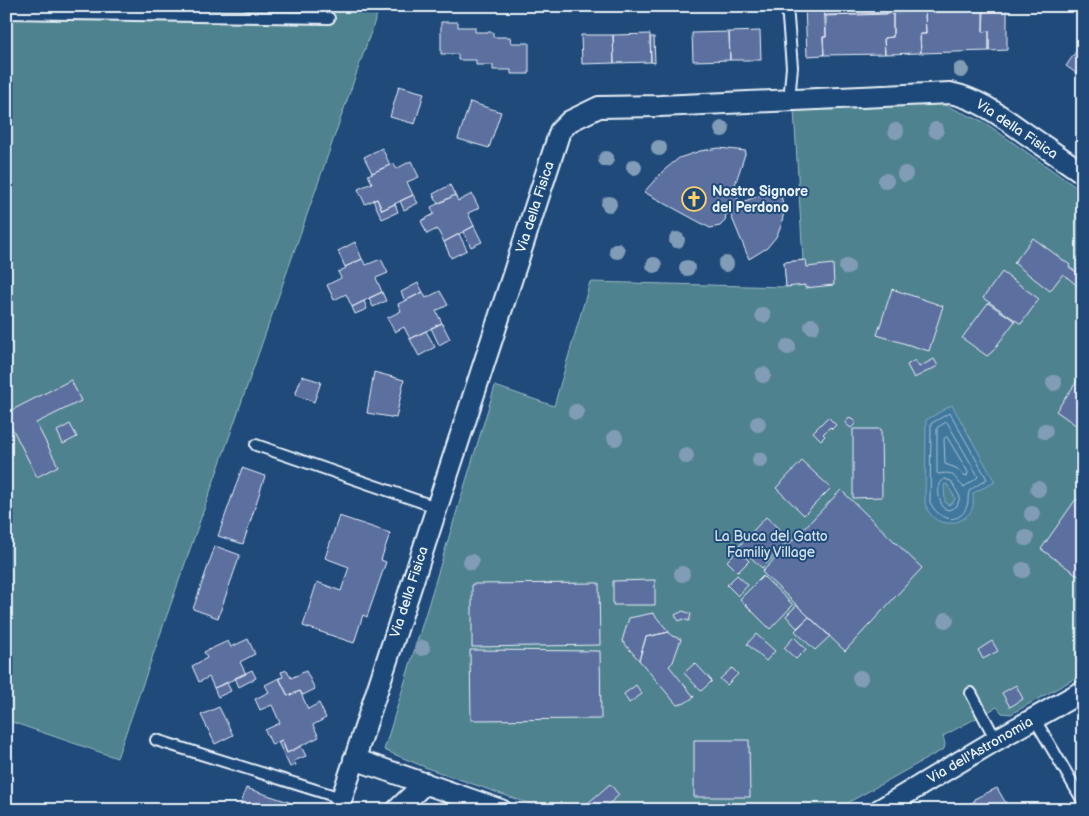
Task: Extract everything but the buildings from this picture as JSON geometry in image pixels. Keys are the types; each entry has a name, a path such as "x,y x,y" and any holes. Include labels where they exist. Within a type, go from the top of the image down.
{"street":[{"name":"Via della Fisica","path":"340,804 560,131 570,121 599,107 789,101 950,93 976,100 1083,173"},
{"name":"Via dell'Astronomia","path":"879,810 996,740 1083,691"},
{"path":"354,759 501,810"},
{"path":"397,810 425,783"}],"lane":[{"path":"787,6 792,68 789,101"},
{"path":"6,13 329,18"},
{"path":"256,445 436,506"},
{"path":"970,693 996,740"},
{"path":"1034,718 1083,801"},
{"path":"156,740 340,804"}],"green space":[{"path":"6,6 380,6 117,758 6,720"},
{"name":"La Buca del Gatto Familiy Village","path":"942,104 984,122 1083,192 1083,674 1011,714 1002,713 997,707 943,736 944,749 835,810 547,810 427,768 384,750 495,386 554,406 590,282 786,287 784,262 803,260 794,110"}],"water":[{"path":"952,405 995,482 973,493 972,509 964,519 952,523 940,522 935,519 925,504 926,420","holes":["947,484 955,498 953,503 948,505 945,502 944,485"]}],"place":[{"name":"Nostro Signore del Perdono","path":"694,199"}]}
